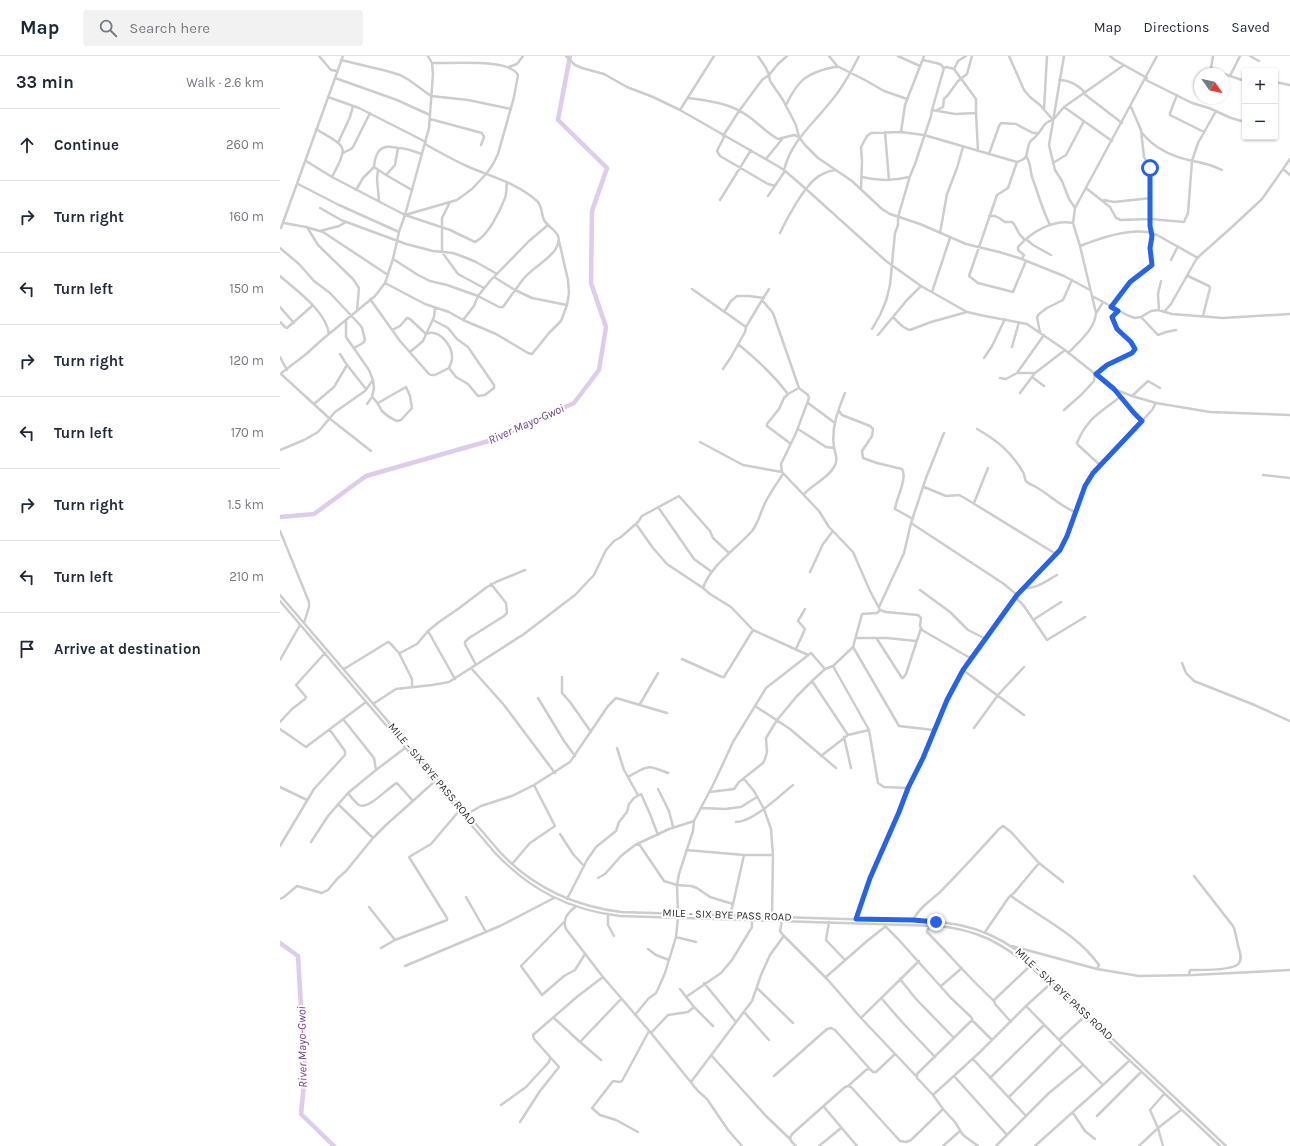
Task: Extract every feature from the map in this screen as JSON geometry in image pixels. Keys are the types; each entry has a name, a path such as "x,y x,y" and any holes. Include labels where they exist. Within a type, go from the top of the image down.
{"street":[{"path":"319,56 331,70 337,71"},
{"path":"280,232 343,56"},
{"path":"371,451 329,418 281,374 306,356 328,334 378,292 388,275 399,232 426,143 430,119 433,74 432,63 428,56"},
{"path":"509,67 517,64 523,56"},
{"path":"566,56 582,68 604,74 627,87 680,110 785,171 892,266 921,286 967,312 1027,324 1065,350 1114,389 1142,421"},
{"path":"680,110 714,56"},
{"path":"758,56 770,75 770,81 786,105 796,125 799,137 811,151 861,189 882,209 898,217 966,244 1022,259 1072,280 1090,290"},
{"path":"775,186 768,184 718,153 718,148 739,111 762,80 770,75 778,64 787,56"},
{"path":"829,56 839,67 884,90 907,99"},
{"path":"768,196 785,171 788,155 799,137 831,101 859,56"},
{"path":"898,56 920,66"},
{"path":"901,132 903,113 907,99 924,56"},
{"path":"954,70 958,61 966,56"},
{"path":"937,110 943,107 943,100 966,74 972,56"},
{"path":"1009,56 1024,90 1053,120"},
{"path":"1044,109 1047,56"},
{"path":"1064,56 1049,145 1055,170 1066,188 1069,199 1075,208"},
{"path":"1110,56 1146,79 1192,103 1242,121"},
{"path":"1096,313 1073,223 1075,208 1158,56"},
{"path":"1212,68 1213,56"},
{"path":"1240,56 1230,76 1242,80"},
{"path":"1250,56 1259,61"},
{"path":"342,60 400,75 431,96 468,100 511,109"},
{"path":"923,60 940,64 944,68 947,67 954,70 976,99 978,151"},
{"path":"405,215 457,200 465,195 487,173 498,154 511,109 518,75 509,67 488,63 432,63"},
{"path":"861,189 862,145 869,134 901,132 924,135 1018,162 1024,160 1030,141 1039,133 1045,124 1050,120 1053,120 1064,107 1084,92 1124,65"},
{"path":"786,105 794,88 801,80 830,68 839,67"},
{"path":"872,329 886,301 890,284 898,217 910,176 931,116 944,68"},
{"path":"335,78 397,100 430,116"},
{"path":"1059,80 1065,80 1075,84 1122,122"},
{"path":"1278,83 1290,85"},
{"path":"1177,95 1170,115 1204,132"},
{"path":"328,97 370,113 426,143 448,158 470,168 487,173 517,187 538,202 541,206 543,219 557,233 568,280 569,293 561,321 534,352 530,354 496,334 448,312 425,304 384,283"},
{"path":"688,98 717,102 748,115 778,139 794,135 799,137"},
{"path":"338,143 350,117 353,106"},
{"path":"1111,307 1130,282 1152,265 1150,248 1152,232 1150,219 1150,168 1144,157 1142,133 1131,106"},
{"path":"1064,107 1112,141"},
{"path":"932,110 955,114 976,113"},
{"path":"1086,188 1112,208 1114,215 1118,219 1150,219 1181,222 1185,220 1188,214 1192,161 1198,143 1216,111"},
{"path":"332,177 343,153 353,147 370,113"},
{"path":"430,119 482,133 484,137 482,145"},
{"path":"1053,163 1066,155 1084,121"},
{"path":"989,154 999,126 1002,123 1016,124 1033,133 1039,133"},
{"path":"316,129 338,143 342,148 343,153"},
{"path":"886,132 888,180"},
{"path":"1142,133 1148,141 1163,152 1192,161 1213,165 1222,170"},
{"path":"766,159 783,138"},
{"path":"356,190 363,178 374,167 375,157 383,147 403,147 422,154"},
{"path":"940,233 948,194 964,147"},
{"path":"386,175 395,165 398,148"},
{"path":"720,200 751,150"},
{"path":"1026,156 1030,164 1032,178 1040,204 1050,225"},
{"path":"1164,312 1171,304 1197,258 1262,199 1290,159"},
{"path":"306,161 332,177 405,215 442,227 471,241 477,241 487,231 505,197 507,182"},
{"path":"1018,162 1009,186 997,195 969,276 978,283 1013,292 1026,261"},
{"path":"374,167 412,190"},
{"path":"1283,169 1290,175"},
{"path":"378,170 377,179 379,201"},
{"path":"780,233 806,189 815,178 828,171 836,170"},
{"path":"862,177 888,180 910,176"},
{"path":"298,184 339,205 399,232"},
{"path":"1102,200 1114,202 1151,198"},
{"path":"450,202 444,213 442,227 442,252 458,274 484,288"},
{"path":"320,208 346,222 415,247 464,257 476,262 515,290 532,298 566,305"},
{"path":"989,216 999,218 1005,222 1012,222 1020,235 1033,245 1051,255"},
{"path":"319,231 335,227 346,222"},
{"path":"1022,259 1024,255 1018,250 1018,247 1026,239 1050,225 1061,222 1073,223"},
{"path":"284,223 306,226 330,236 388,275"},
{"path":"463,320 474,306 478,296 484,288 529,241 548,225"},
{"path":"306,226 318,245 359,288 357,310"},
{"path":"1080,246 1119,234 1135,231 1152,232 1198,258"},
{"path":"393,259 430,281 447,285 478,296 499,308 525,277 554,251 558,238"},
{"path":"932,292 950,238"},
{"path":"1171,260 1178,246"},
{"path":"280,248 300,264 319,286 330,293 362,328 365,340 363,343 354,348"},
{"path":"280,276 306,298 324,319 328,325 328,334"},
{"path":"1188,276 1209,286 1210,288 1203,316"},
{"path":"1040,333 1037,317 1043,311 1063,300 1072,280"},
{"path":"1159,310 1158,294 1161,281"},
{"path":"878,335 907,300 921,286"},
{"path":"692,289 746,327"},
{"path":"723,369 769,289"},
{"path":"703,588 705,581 712,572 757,524 764,503 782,473 781,464 798,429 803,411 809,398 808,395 800,388 772,313 763,300 749,296 737,296 731,301 724,312"},
{"path":"1092,296 1118,311 1136,318 1141,317 1151,311 1159,310 1172,314 1223,318 1290,314"},
{"path":"370,299 400,341 431,376 449,368 452,352 444,338 435,333 429,332 426,334"},
{"path":"1068,353 1081,340 1093,323 1096,313 1103,302"},
{"path":"280,322 286,328 294,323 312,306"},
{"path":"280,307 294,323"},
{"path":"410,352 423,341 431,326 435,308"},
{"path":"1064,410 1094,381 1096,374 1107,365 1134,351 1135,348 1131,342 1117,329 1112,319 1118,311"},
{"path":"893,317 906,330 910,330 931,322 967,312"},
{"path":"1141,317 1158,336 1166,332 1176,330"},
{"path":"392,330 400,326 407,318 426,334"},
{"path":"346,319 346,337 369,370 373,380 374,388 372,397 368,404"},
{"path":"984,358 1005,319"},
{"path":"433,320 448,328 457,339 468,347 494,388 485,395 478,396 468,384 456,377 449,368"},
{"path":"1012,347 1019,322"},
{"path":"1017,373 1044,335"},
{"path":"738,344 767,369 788,394"},
{"path":"1020,393 1035,373 1065,350"},
{"path":"340,354 366,389"},
{"path":"280,356 287,370"},
{"path":"314,404 334,387 347,365"},
{"path":"1000,378 1006,378 1017,373 1035,373"},
{"path":"1032,377 1044,386"},
{"path":"280,450 318,432 338,409 366,389 373,380"},
{"path":"1132,396 1148,381 1160,388"},
{"path":"372,397 378,403 383,412 397,421 401,420 412,405 406,387 378,403"},
{"path":"791,444 767,426 788,394 800,388"},
{"path":"1114,389 1132,396 1156,402 1210,412 1290,415"},
{"path":"804,494 833,469 837,459 834,448 833,431 838,411 845,393"},
{"path":"1100,465 1077,443 1083,430 1093,417 1120,397"},
{"path":"856,919 870,878 908,788 963,670 984,638 1016,596 1060,550 1067,536 1085,486 1093,473 1152,410 1156,402"},
{"path":"808,403 835,423"},
{"path":"838,411 842,415 870,426 873,429 872,436 862,451 863,458 902,469 904,472 895,509 1004,584 1024,606 1047,640 1085,617"},
{"path":"798,429 826,447 834,448"},
{"path":"977,429 996,440 1008,451 1024,473 1025,480 1028,483 1037,487 1066,508 1075,512"},
{"path":"709,792 734,789 739,782 763,763 767,752 766,738 777,720 812,681 825,670 833,666 853,647 862,614 877,613 904,553 912,521 944,433"},
{"path":"700,442 743,465 782,473 819,510 832,531 853,552 870,591 880,608 886,612 918,615 921,618 921,628 906,674 903,678 877,639"},
{"path":"974,503 988,468"},
{"path":"1264,475 1290,478"},
{"path":"924,487 946,496 959,495 1056,554"},
{"path":"373,704 396,689 432,685 455,679 524,634 575,595 594,575 606,550 614,541 636,524 642,516 679,496 710,531 712,538 730,553"},
{"path":"658,507 694,559 712,572"},
{"path":"636,524 667,564 731,607 753,630 808,655"},
{"path":"280,531 309,602 304,623"},
{"path":"810,572 823,544 832,531"},
{"path":"399,653 417,644 428,631 491,584 525,570"},
{"path":"1024,588 1036,587 1057,575"},
{"path":"476,665 465,642 507,613 506,603 491,584"},
{"path":"920,590 950,612 968,630 984,638"},
{"name":"MILE - SIX BYE PASS ROAD","path":"280,595 338,666 344,670 499,851 512,864 536,883 567,899 584,905 611,911 913,920 952,923 985,932 1011,945 1040,969 1226,1146"},
{"path":"280,601 325,654 338,666 366,702 504,862 534,886 554,898 576,906 608,914 633,917 678,917 932,926 957,928 984,936 997,942 1030,966 1220,1146"},
{"path":"1033,620 1061,602"},
{"path":"796,649 806,629 798,621 805,609"},
{"path":"280,660 300,625"},
{"path":"921,628 970,658"},
{"path":"682,659 724,677 753,630"},
{"path":"428,631 455,679"},
{"path":"856,638 916,641"},
{"path":"344,670 388,642 399,653 412,679 412,687"},
{"path":"853,647 899,726 934,730"},
{"path":"678,914 677,885 686,850 693,831 694,821 726,755 754,706 769,685 811,652 825,670"},
{"path":"280,722 292,709 305,699 306,697 296,684 325,654"},
{"path":"1182,664 1186,673 1194,681 1290,721"},
{"path":"833,666 869,730 878,783 884,787 908,788"},
{"path":"974,728 998,694 1024,667"},
{"path":"472,668 504,705 556,773"},
{"path":"963,670 998,694 1024,715"},
{"path":"640,704 658,672"},
{"path":"562,677 562,693 591,733"},
{"path":"812,681 848,735"},
{"path":"538,698 564,741 576,756"},
{"path":"467,814 481,806 512,796 556,773 576,756 608,706 616,698 667,713"},
{"path":"280,729 305,747 366,702"},
{"path":"754,706 790,729 836,768"},
{"path":"343,719 374,758 376,770"},
{"path":"280,846 314,789 345,755 345,751 330,730"},
{"path":"821,756 844,737 869,730"},
{"path":"844,737 851,768"},
{"path":"311,842 328,816 348,793 405,748"},
{"path":"617,748 624,770 638,795 640,794 658,835"},
{"path":"628,777 644,767 655,768 668,773"},
{"path":"744,779 754,791 764,809 771,829 773,855 772,916"},
{"path":"280,899 296,886 326,892 346,871 373,838 434,782"},
{"path":"348,793 359,804 365,806 397,783 413,801"},
{"path":"512,864 530,843 555,826 534,785"},
{"path":"736,822 747,820 764,809 793,785"},
{"path":"280,787 307,800"},
{"path":"658,789 669,811 673,827"},
{"path":"567,899 587,860 596,847 616,831 627,812 628,804 638,795"},
{"path":"701,808 741,808 757,797"},
{"path":"338,804 373,838"},
{"path":"381,948 395,940 447,920 409,857 431,844 459,811"},
{"path":"598,878 605,874 628,849 673,827 694,821"},
{"path":"913,920 920,909 940,892 1002,827 1005,827 1011,832 1039,863 1063,882"},
{"path":"560,834 573,854 584,866"},
{"path":"639,844 664,881 677,885 691,886 697,888 710,897 733,904"},
{"path":"686,850 744,855 773,855"},
{"path":"730,915 744,855"},
{"path":"985,932 1011,896 1039,863"},
{"path":"1189,975 1190,970 1212,970 1235,966 1239,964 1241,957 1233,926 1194,876"},
{"path":"1011,896 1077,941 1093,956 1099,965 1097,969"},
{"path":"466,897 486,932"},
{"path":"404,966 500,926 554,898"},
{"path":"576,906 567,914 564,922 521,966 542,995 564,976 575,970 585,954"},
{"path":"369,907 395,940"},
{"path":"608,914 608,925 614,936"},
{"path":"635,1015 648,999 656,993 665,973 676,937 678,917"},
{"path":"686,996 720,973 732,960 752,927 752,920"},
{"path":"782,921 780,931 783,935 826,978 894,1055 916,1076 933,1095 942,1109 955,1122 963,1135 978,1146"},
{"path":"564,922 566,929 603,977 707,1099 728,1130 742,1146"},
{"path":"830,922 826,940 845,960"},
{"path":"826,978 885,925"},
{"path":"885,925 951,998 992,1040"},
{"path":"932,926 927,932 962,968 969,978 994,1001 1011,1022"},
{"path":"691,1082 752,1001 770,955 783,935"},
{"path":"676,937 696,942"},
{"path":"997,942 1097,969 1139,976 1290,970"},
{"path":"648,949 656,955 669,960"},
{"path":"861,1018 919,961"},
{"path":"994,1001 1030,966"},
{"path":"941,986 962,968"},
{"path":"520,1122 540,1090 559,1067 533,1037 536,1032 578,996 603,977"},
{"path":"900,979 931,1015 954,1038"},
{"path":"704,983 736,1022"},
{"path":"933,1095 973,1059 1049,985"},
{"path":"757,988 793,1023"},
{"path":"680,989 694,1007 713,1026"},
{"path":"882,998 935,1057"},
{"path":"580,1042 604,1015 621,999"},
{"path":"1026,1006 1103,1085"},
{"path":"638,1132 616,1120 600,1115 592,1108 613,1081 622,1081 650,1032 668,1015 688,1012 694,1007"},
{"path":"744,1012 769,1040"},
{"path":"1058,1040 1084,1017"},
{"path":"554,1018 601,1060"},
{"path":"916,1076 973,1021"},
{"path":"990,1078 1044,1025"},
{"path":"774,1076 827,1029 831,1028 835,1030 873,1072 876,1072 894,1055"},
{"path":"1009,1097 1062,1044"},
{"path":"711,1055 766,1116 796,1146"},
{"path":"501,1105 526,1087 549,1062 550,1057"},
{"path":"973,1059 1026,1116"},
{"path":"1035,1146 1130,1061"},
{"path":"996,1146 1049,1093 1083,1065"},
{"path":"790,1139 792,1134 845,1087 866,1070 870,1069"},
{"path":"1097,1116 1141,1072"},
{"path":"954,1076 1007,1135"},
{"path":"848,1086 851,1087 895,1135 904,1142 914,1138 942,1109"},
{"path":"1163,1146 1158,1128 1150,1110 1164,1094"},
{"path":"1171,1101 1174,1098"},
{"path":"824,1107 857,1146"},
{"path":"1139,1146 1158,1128 1181,1110"},
{"path":"1073,1113 1085,1131 1095,1139"},
{"path":"819,1146 841,1128"},
{"path":"943,1146 960,1131"}],"waterway":[{"name":"River Mayo-Gwoi","path":"280,517 314,514 366,476 492,440 574,403 599,370 606,327 591,283 592,211 607,168 558,120 570,56"},
{"name":"River Mayo-Gwoi","path":"280,943 298,956 305,1074 301,1114 334,1146"}],"route":[{"path":"936,922 856,919 870,878 882,853 908,788 923,758 947,700 963,670 970,658 1017,595 1060,550 1067,536 1085,486 1093,473 1142,421 1114,389 1096,374 1107,365 1132,353 1135,349 1131,342 1117,329 1112,317 1118,311 1111,307 1130,282 1152,265 1150,248 1152,232 1150,226 1150,168"}]}
